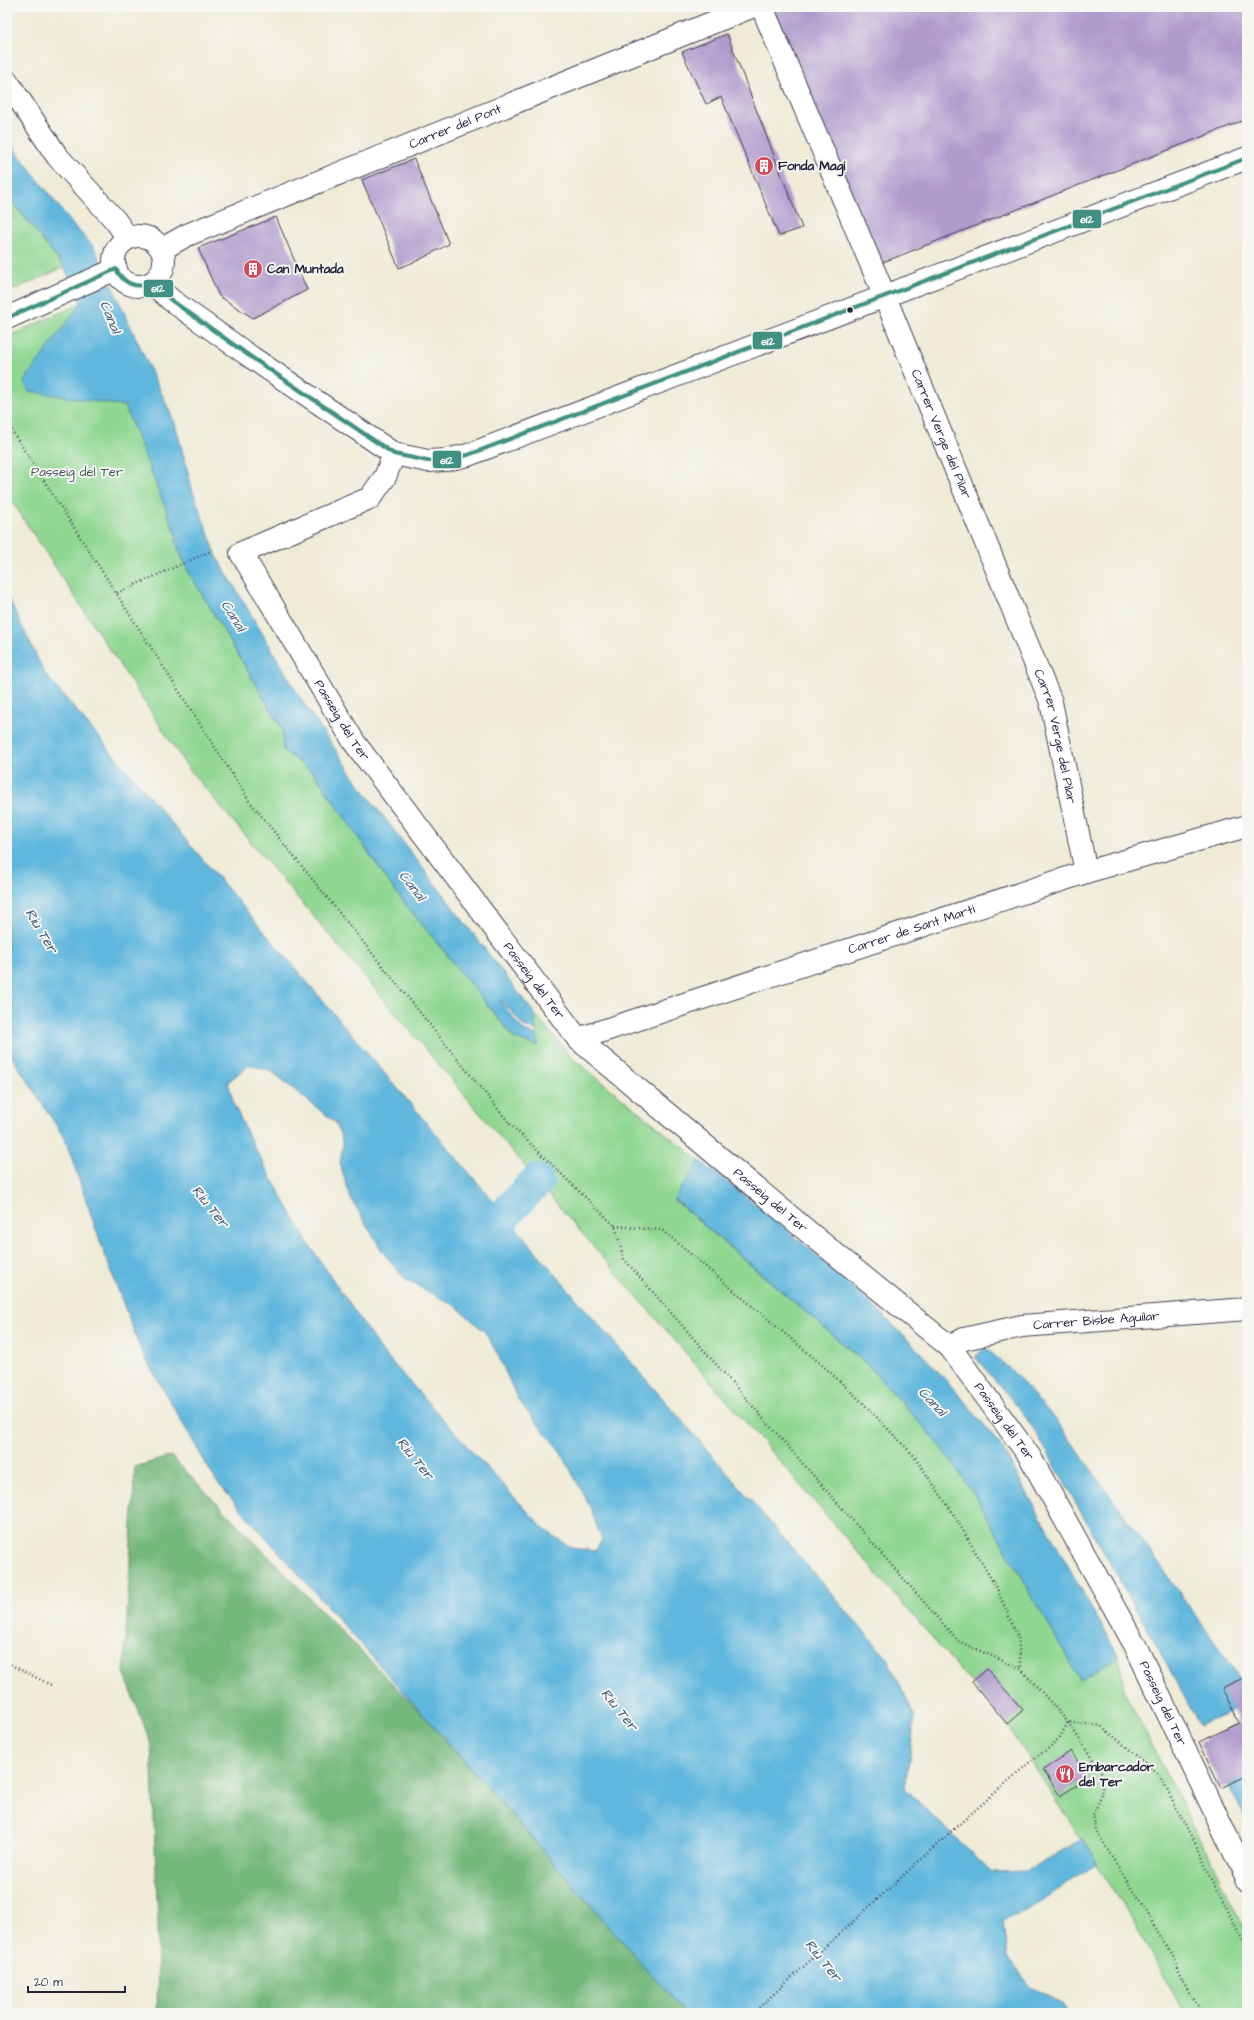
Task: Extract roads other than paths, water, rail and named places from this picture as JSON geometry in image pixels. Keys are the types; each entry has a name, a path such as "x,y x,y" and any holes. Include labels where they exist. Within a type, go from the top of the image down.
{"street":[{"name":"Carrer del Pont","path":"162,249 187,235 751,7"},
{"name":"Carrer Verge del Pilar","path":"762,7 885,297 1051,702 1086,872"},
{"path":"7,81 57,156 115,220 128,238"},
{"path":"152,283 171,300 251,357 394,454 428,461 446,460 468,455 1247,158"},
{"path":"138,236 148,237 155,241 162,249 165,259 164,267 161,274 152,283 142,286 129,284 112,270 116,251 128,238 138,236"},
{"path":"7,318 112,270"},
{"name":"Passeig del Ter","path":"394,454 386,477 370,498 241,553 354,742 578,1039 812,1235 950,1347 1030,1457 1131,1638 1247,1880"},
{"name":"Carrer de Sant Martí","path":"578,1039 1086,872 1247,826"},
{"name":"Carrer Bisbe Aguilar","path":"950,1347 964,1339 1022,1326 1247,1309"}],"water":[{"name":"Canal","path":"7,139 73,225 94,247 175,423 193,492 217,557 304,704 366,794 534,1013 536,1030 525,1027 503,1002 500,1001 524,1031 537,1035 538,1046 515,1039 395,891 315,774 283,750 283,730 187,569 175,540 178,539 125,406 28,391 24,381 81,303 64,267 7,195"},
{"name":"Riu Ter","path":"7,595 45,674 562,1282 888,1659 915,1717 905,1789 991,1872 1027,1871 1082,1839 1097,1863 1033,1907 1003,1920 1007,1957 1032,1988 1062,2004 1068,2013 685,2013 483,1782 216,1481 141,1351 101,1244 65,1139 7,1049","holes":["249,1065 271,1071 336,1123 343,1143 340,1163 349,1195 382,1251 406,1280 456,1306 485,1332 498,1355 518,1400 561,1452 590,1507 602,1540 595,1551 572,1548 545,1530 475,1455 380,1349 306,1240 253,1145 234,1105 228,1082"]},
{"name":"Canal","path":"700,1161 821,1259 860,1294 935,1368 969,1407 1002,1448 1119,1657 1080,1680 977,1499 940,1445 869,1366 674,1199"},
{"path":"985,1347 1012,1371 1056,1420 1229,1662 1240,1679 1222,1688 1233,1710 1200,1726 1164,1659 1037,1434 1020,1409 975,1357"},
{"path":"1247,1775 1247,1820 1227,1785"}],"waterway":[{"path":"484,1255 490,1235 504,1215 537,1181"}],"place":[{"name":"Fonda Magí","path":"764,166"},
{"name":"Can Muntada","path":"253,269"},
{"name":"Embarcador del Ter","path":"1065,1774"}]}
